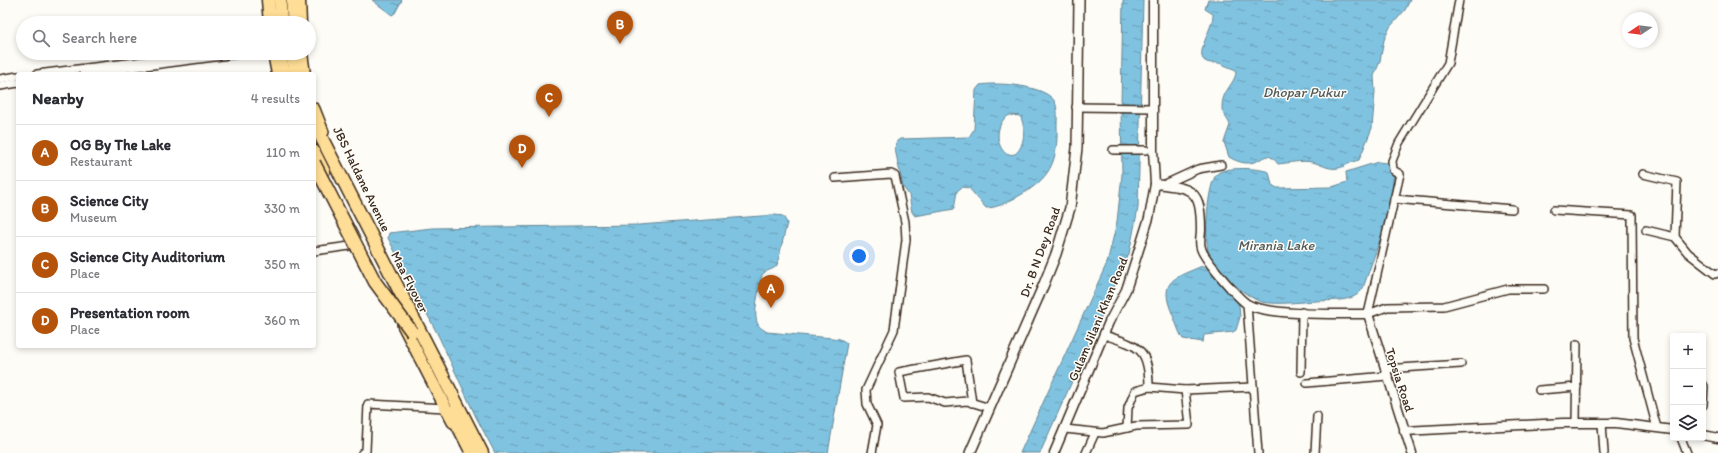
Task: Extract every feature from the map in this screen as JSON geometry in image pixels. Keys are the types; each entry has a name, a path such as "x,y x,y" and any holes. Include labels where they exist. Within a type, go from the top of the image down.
{"highway":[{"path":"268,0 269,16"},
{"path":"280,0 281,16"},
{"path":"287,0 288,16"},
{"path":"299,0 300,16"},
{"path":"275,60 278,72"},
{"path":"285,60 286,72"},
{"path":"293,60 296,72"},
{"path":"302,60 303,72"},
{"name":"Maa Flyover","path":"317,138 483,453"},
{"name":"Maa Flyover","path":"317,138 472,453"},
{"path":"316,167 375,282 412,332"}],"main road":[{"path":"276,0 277,16"},
{"path":"292,0 293,16"},
{"name":"Dr. B N Dey Road","path":"970,453 1044,284 1067,216 1077,148 1076,107 1079,0"},
{"path":"282,60 285,72"},
{"path":"299,60 302,72"},
{"name":"JBS Haldane Avenue","path":"316,114 332,152 428,338 483,453"},
{"path":"316,155 352,229 468,453"}],"street":[{"name":"Gulam Jilani Khan Road","path":"1054,453 1104,335 1126,290 1142,244 1159,185 1149,108 1153,0"},
{"path":"1368,314 1400,174 1393,170 1392,161 1412,121 1438,82 1448,63 1459,0"},
{"path":"53,72 151,60"},
{"path":"98,72 191,60"},
{"path":"0,79 16,76"},
{"path":"0,86 16,83"},
{"path":"1076,107 1149,108"},
{"path":"1114,150 1146,150"},
{"path":"1159,185 1198,169 1221,165"},
{"path":"834,178 891,174 895,176 905,222 906,240 894,330 866,390 867,404 877,425 872,453"},
{"path":"1643,174 1677,182 1674,237"},
{"path":"1159,185 1180,187 1198,197 1201,207 1200,248 1215,268 1248,304 1267,309 1302,312 1368,314 1387,306 1444,306 1508,289 1544,289"},
{"path":"1394,199 1512,209"},
{"path":"1554,210 1632,214 1633,338 1657,428"},
{"path":"1646,230 1674,237 1688,253 1701,264 1716,274 1718,273"},
{"path":"316,251 350,246"},
{"path":"1248,304 1258,453"},
{"path":"1301,372 1302,312"},
{"name":"Topsia Road","path":"1368,314 1409,452"},
{"path":"1104,335 1132,344 1141,351 1146,357 1148,366 1149,387"},
{"path":"1576,423 1577,344"},
{"path":"972,403 966,360 899,372 904,398 928,397 945,404 968,401 972,403 990,408"},
{"path":"1307,383 1386,372 1461,364"},
{"path":"1127,428 1128,408 1135,391 1149,387 1185,390 1253,387"},
{"path":"1539,390 1577,387"},
{"path":"1065,429 1103,433 1136,426 1189,426 1185,390"},
{"path":"362,453 366,451 368,404 446,408"},
{"path":"1316,453 1317,416"},
{"path":"1404,431 1576,423 1602,423 1670,430"},
{"path":"1602,423 1604,453"},
{"path":"1086,453 1095,433"},
{"path":"1706,436 1718,438"},
{"path":"1682,441 1687,453"}],"water":[{"path":"372,0 402,0 395,13 392,15"},
{"path":"1123,0 1143,0 1138,208 1129,254 1040,453 1020,453 1107,263 1117,222 1122,175 1121,105"},
{"name":"Dhopar Pukur","path":"1208,0 1410,0 1405,10 1390,27 1384,40 1380,61 1374,76 1375,92 1372,128 1359,160 1339,168 1328,168 1308,161 1278,164 1268,156 1254,162 1247,163 1229,157 1224,142 1230,125 1222,110 1222,102 1226,91 1236,75 1236,70 1219,63 1208,63 1203,59 1203,48 1213,14 1205,9"},
{"path":"998,84 1032,88 1050,96 1055,102 1057,108 1057,139 1056,150 1050,169 1037,184 1017,197 998,206 986,208 969,188 962,187 957,191 954,209 915,216 912,212 909,195 903,187 895,149 897,141 900,139 969,137 974,129 976,90 980,85","holes":["1010,115 1020,116 1024,131 1023,142 1015,154 1008,155 1000,146 998,134 999,128 1005,118"]},
{"name":"Mirania Lake","path":"1378,162 1386,163 1394,171 1390,211 1363,288 1354,296 1342,300 1282,303 1262,302 1248,295 1231,282 1212,260 1207,247 1207,213 1214,180 1217,174 1221,171 1242,168 1269,172 1272,185 1277,188 1332,187 1347,182 1346,172"},
{"path":"775,215 783,216 787,223 777,265 762,275 756,309 756,316 759,326 767,332 840,339 847,343 828,453 495,453 476,417 439,337 388,238 389,233 432,228 639,225"},
{"path":"1202,266 1205,267 1239,304 1240,317 1236,330 1233,332 1204,335 1203,342 1183,339 1178,330 1168,302 1167,293 1168,287 1177,277"}],"place":[{"name":"Science City","path":"620,44"},
{"name":"Science City Auditorium","path":"549,117"},
{"name":"Presentation room","path":"522,168"},
{"name":"OG By The Lake","path":"771,308"}]}
